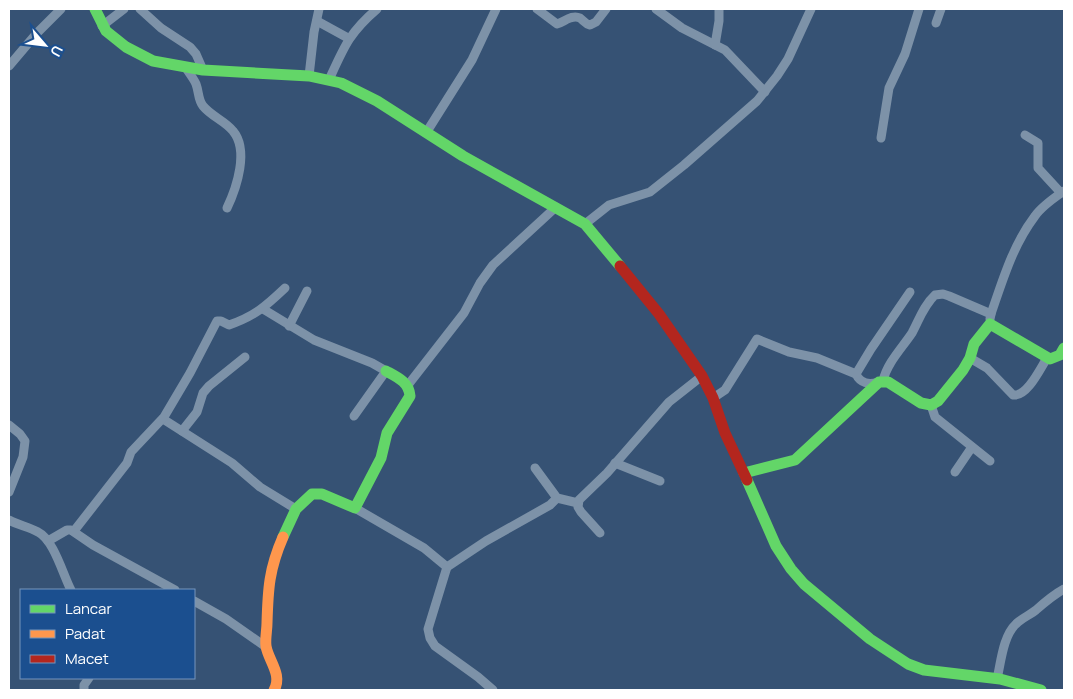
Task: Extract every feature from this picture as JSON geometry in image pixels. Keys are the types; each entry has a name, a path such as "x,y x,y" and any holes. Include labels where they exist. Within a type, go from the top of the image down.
{"street":[{"path":"9,66 37,33 61,9"},
{"path":"95,9 106,31 126,47 153,61 203,70 309,76 341,83 361,92 463,156 584,224 659,314 702,376 713,398 725,433 756,498 776,546 791,569 804,584 870,639 908,664 924,670 997,679 1042,690"},
{"path":"102,26 124,9"},
{"path":"140,9 162,28 190,47 196,54 203,70"},
{"path":"309,76 319,9"},
{"path":"329,80 348,38 377,9"},
{"path":"426,133 472,60 496,9"},
{"path":"537,9 557,24 574,17 579,17 586,24 590,25 596,22 606,9"},
{"path":"656,9 682,28 716,45 732,57 765,92"},
{"path":"716,45 719,9"},
{"path":"584,224 609,205 650,192 746,111 765,92 788,59 811,9"},
{"path":"881,138 889,88 905,54 919,9"},
{"path":"936,24 940,9"},
{"path":"316,21 348,38"},
{"path":"186,68 196,83 199,98 205,109 232,130 240,142 241,155 236,189 227,208"},
{"path":"713,398 725,390 757,340 789,352 817,358 856,374 859,379 867,384 881,381 901,389 921,403 931,405 943,397 964,370 974,344 990,319 1013,251 1022,234 1042,208 1063,192 1038,168 1038,143 1025,135"},
{"path":"408,385 464,313 480,283 493,265 556,207"},
{"path":"74,531 127,463 130,452 162,419 190,373 217,321 229,324 263,309 285,288"},
{"path":"289,326 307,291"},
{"path":"856,374 870,349 910,292"},
{"path":"744,473 795,460 881,381 925,308 935,295 943,294 949,296 990,319 1048,358 1054,359 1060,355 1064,348"},
{"path":"263,309 314,340 372,363 408,385 411,389 410,396 387,433 381,458 355,508"},
{"path":"182,431 196,412 203,393 245,357"},
{"path":"970,358 987,368 1013,395 1017,396 1024,392 1048,358"},
{"path":"354,416 386,371"},
{"path":"578,503 670,402 702,376"},
{"path":"931,405 935,418 990,461"},
{"path":"162,419 232,463 260,487 296,509"},
{"path":"9,425 25,441 23,457 9,492"},
{"path":"955,472 972,447"},
{"path":"616,463 660,481"},
{"path":"535,468 557,498 578,503"},
{"path":"274,690 276,687 274,666 266,647 268,587 274,558 296,509 312,494 322,494 355,508 424,548 447,567"},
{"path":"493,690 436,646 430,638 428,630 447,567 486,541 550,505 557,498"},
{"path":"578,503 581,512 600,533"},
{"path":"9,520 38,532 48,541 71,589"},
{"path":"48,541 67,530 74,531 93,545 173,589"},
{"path":"997,679 1007,639 1013,628 1017,623 1036,611 1048,599 1064,589"},
{"path":"195,601 226,619 266,647"}],"traffic: fast":[{"path":"95,9 106,31 126,47 153,61 203,70 309,76 341,83 377,101 463,156 585,224 620,266"},
{"path":"744,473 795,460 879,382 888,382 921,403 931,405 938,401 963,370 970,358 974,344 990,324 1050,359 1060,355 1064,348"},
{"path":"283,537 296,509 312,494 322,494 355,508 381,458 387,433 410,396 405,384 386,371"},
{"path":"747,480 776,546 791,569 804,584 870,639 908,664 924,670 1000,679 1041,690"}],"traffic: slow":[{"path":"274,690 277,679 276,673 267,651 266,643 268,600 272,569 283,537"}],"traffic: jam":[{"path":"620,266 659,314 702,376 713,398 725,433 747,480"}]}
